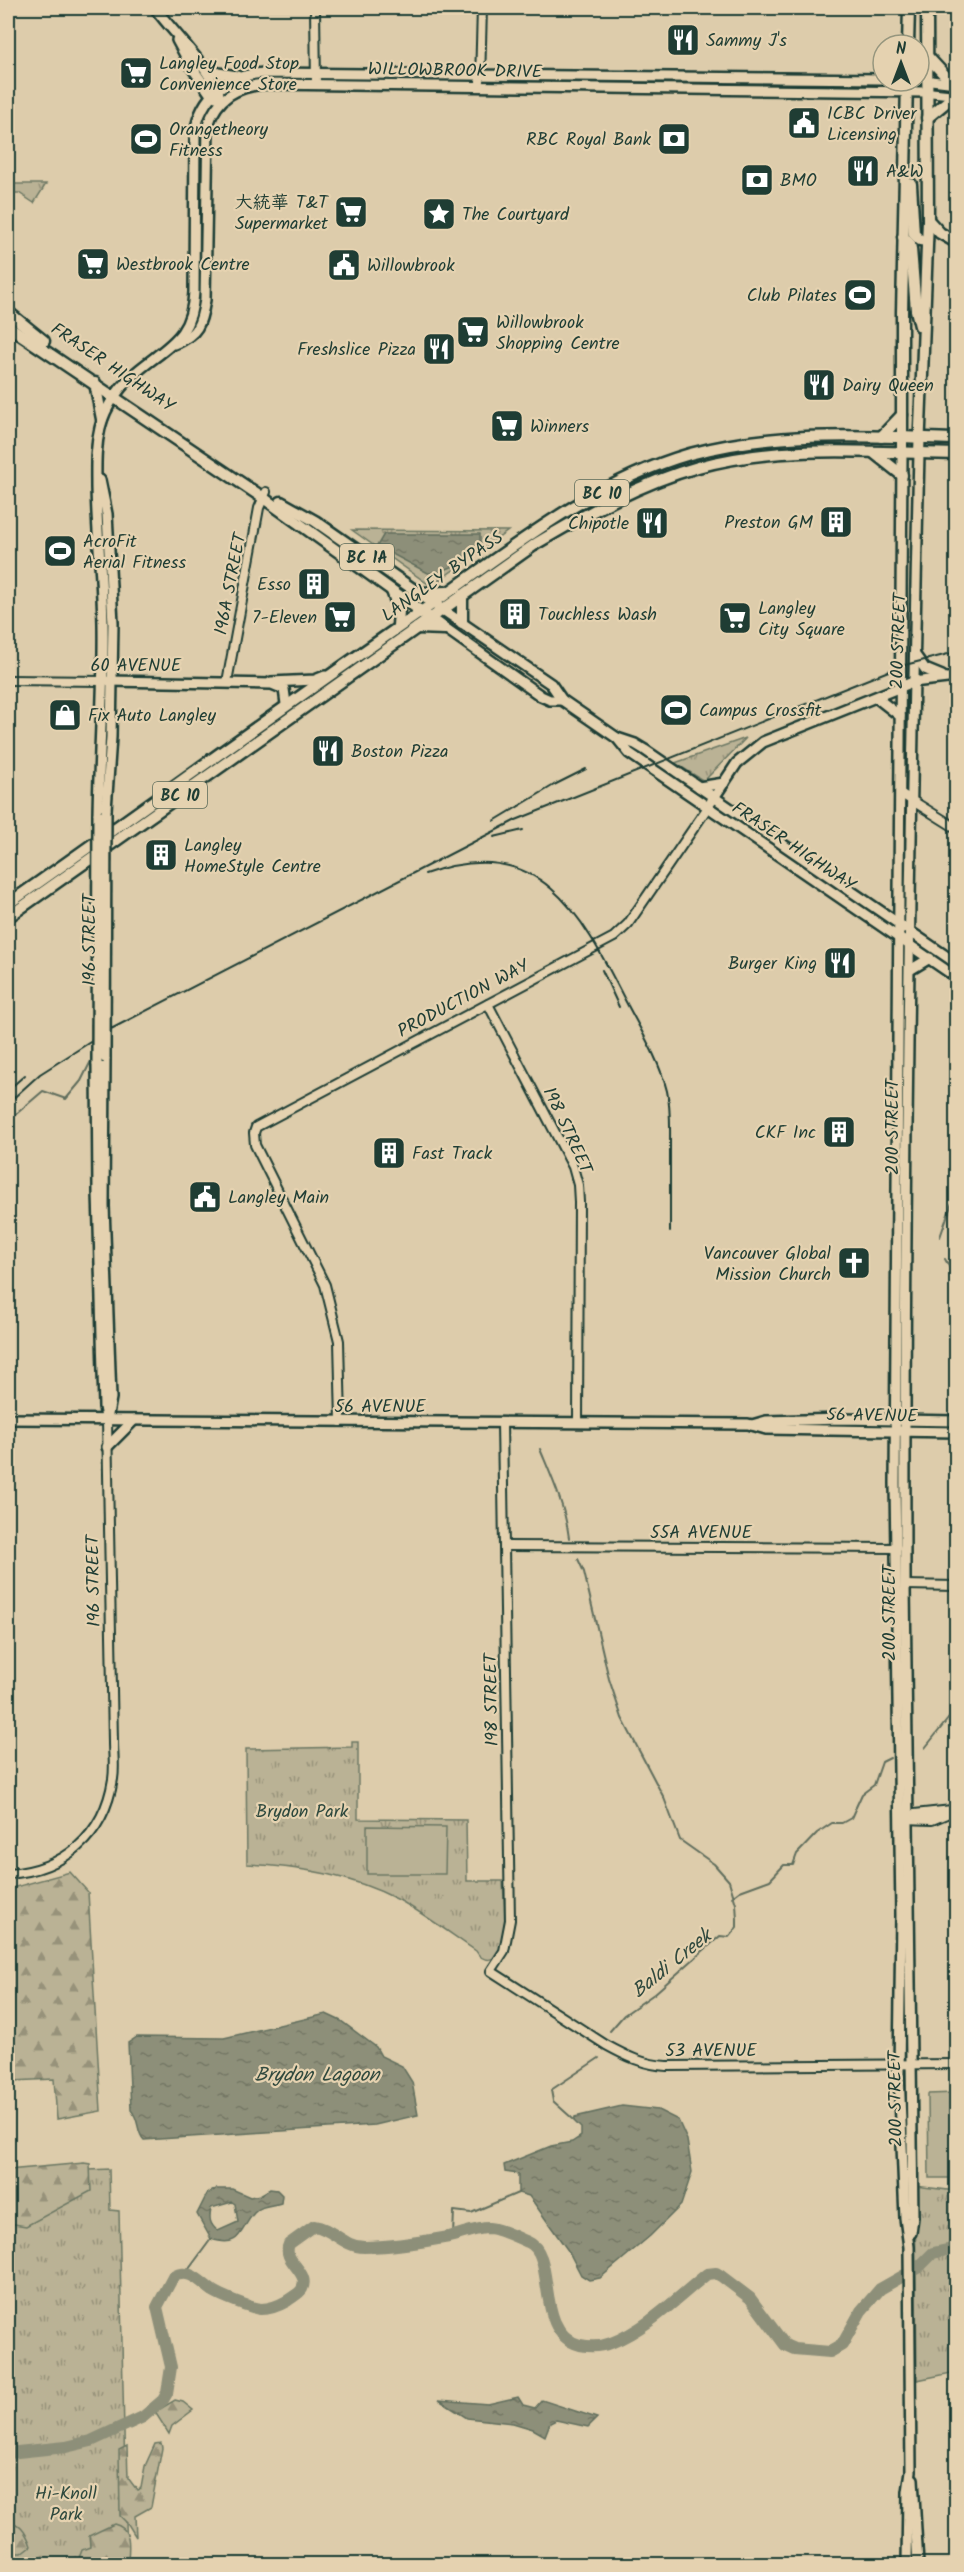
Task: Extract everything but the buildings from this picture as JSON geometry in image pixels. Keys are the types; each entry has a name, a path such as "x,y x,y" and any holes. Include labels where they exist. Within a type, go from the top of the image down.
{"main road":[{"path":"119,392 138,370 172,345 192,336 203,308 207,133 213,111 222,100 191,66 175,35 155,8"},
{"path":"908,33 909,8"},
{"name":"200 STREET","path":"927,8 927,33"},
{"path":"175,35 189,47 201,64 214,92"},
{"path":"931,60 954,83"},
{"path":"201,64 218,73 239,76"},
{"name":"WILLOWBROOK DRIVE","path":"214,92 239,76 265,73 871,79"},
{"name":"WILLOWBROOK DRIVE","path":"222,100 236,90 254,85 871,86"},
{"path":"172,345 188,325 193,308 195,133 200,112 214,92"},
{"name":"200 STREET","path":"907,93 903,237 895,1431 913,2217 909,2251"},
{"name":"200 STREET","path":"907,2565 908,2492 911,2471 909,2251 903,2186 899,2064 905,1817 911,800 919,438 928,220 925,93"},
{"path":"927,118 956,95"},
{"path":"906,148 914,234 920,240 927,241"},
{"path":"928,220 937,231 954,241"},
{"path":"903,237 910,249 916,310 923,337"},
{"name":"FRASER HIGHWAY","path":"8,312 34,334 119,392 225,472 315,520 551,684 562,700 617,738 635,744 957,963"},
{"name":"FRASER HIGHWAY","path":"8,326 96,383 119,392"},
{"path":"96,383 102,419"},
{"name":"196 STREET","path":"108,681 97,533 96,460 97,440 102,419 119,392"},
{"path":"881,437 902,415"},
{"name":"LANGLEY BYPASS","path":"8,904 286,704 447,592 542,527 627,478 692,454 754,441 816,436 957,439"},
{"path":"873,452 902,476"},
{"name":"LANGLEY BYPASS","path":"8,917 537,543 632,492 672,475 724,461 756,456 873,452 957,454"},
{"name":"196 STREET","path":"96,460 106,514 113,623 102,812 101,1060 111,1388 111,1407 107,1420"},
{"name":"FRASER HIGHWAY","path":"264,494 392,591 541,696 550,700 562,700"},
{"path":"96,503 106,514"},
{"path":"97,533 108,549"},
{"path":"392,591 399,610 398,626"},
{"path":"419,593 447,592"},
{"path":"462,596 462,623"},
{"path":"417,628 445,629"},
{"path":"915,655 925,669 952,677"},
{"name":"60 AVENUE","path":"108,681 265,683 315,680 328,676"},
{"name":"PRODUCTION WAY","path":"708,807 737,763 763,742 878,698 913,682 952,677"},
{"path":"265,683 284,689 286,704"},
{"path":"878,698 900,716"},
{"name":"FRASER HIGHWAY","path":"617,738 629,753 957,977"},
{"path":"699,787 724,783"},
{"path":"909,970 930,958"},
{"name":"56 AVENUE","path":"8,1419 752,1425 766,1429 957,1432"},
{"path":"817,1430 818,1424 825,1419"},
{"name":"56 AVENUE","path":"752,1425 766,1421 825,1419 957,1421"},
{"path":"107,1447 134,1420"},
{"name":"200 STREET","path":"911,2471 915,2491 918,2565"},
{"path":"908,2537 912,2551 912,2565"}],"street":[{"path":"315,8 316,85"},
{"path":"480,87 482,8"},
{"name":"WILLOWBROOK DRIVE","path":"931,84 954,83"},
{"name":"WILLOWBROOK DRIVE","path":"931,86 956,95"},
{"name":"196A STREET","path":"227,682 264,494"},
{"name":"60 AVENUE","path":"8,680 108,681"},
{"path":"900,793 957,828"},
{"name":"PRODUCTION WAY","path":"341,1422 339,1341 332,1305 325,1285 255,1145 254,1133 262,1122 595,948 622,931 708,807"},
{"name":"198 STREET","path":"488,1004 564,1149 577,1180 579,1202 578,1424"},
{"name":"196 STREET","path":"8,1874 28,1872 63,1859 90,1834 105,1808 111,1787 113,1742 107,1420"},
{"name":"198 STREET","path":"491,1971 506,1945 510,1920 502,1423"},
{"name":"55A AVENUE","path":"504,1546 897,1548"},
{"path":"905,1585 957,1586"},
{"path":"905,1817 932,1820 957,1810"},
{"name":"53 AVENUE","path":"491,1971 606,2045 646,2063 667,2066 957,2064"}],"green space":[{"path":"8,184 46,184 34,203 19,193 8,193"},
{"path":"352,530 508,531 431,586"},
{"path":"746,738 704,781 675,763"},
{"name":"Brydon Park","path":"352,1742 358,1742 358,1819 466,1820 467,1881 503,1881 504,1933 501,1949 496,1957 485,1959 429,1918 399,1900 363,1884 306,1870 247,1864 246,1749 352,1747"},
{"path":"367,1826 446,1827 445,1874 367,1874"},
{"path":"70,1872 88,1892 101,2111 57,2119 54,2079 13,2081 8,1981 8,1889"},
{"path":"956,2093 956,2178 929,2178 928,2094"},
{"path":"90,2164 91,2191 26,2226 8,2223 8,2170"},
{"name":"Hi-Knoll Park","path":"109,2169 110,2210 119,2211 127,2564 8,2564 8,2174"},
{"path":"915,2186 956,2191 956,2377 951,2373 917,2380"},
{"path":"175,2400 183,2402 193,2410 172,2426 169,2434 155,2412"},
{"path":"161,2443 151,2507 135,2516 136,2537 120,2516 119,2450 127,2446 128,2478 137,2490 141,2488 145,2466 155,2444"},
{"path":"8,2521 20,2527 28,2537 31,2546 22,2553 14,2553 8,2547"},
{"path":"114,2524 125,2530 127,2535 128,2564 77,2564 82,2550 90,2547 89,2536"}],"water":[{"path":"384,534 480,534 480,544 454,566 444,570 442,579 436,573 428,573 377,546"},
{"name":"Brydon Lagoon","path":"326,2014 341,2021 376,2047 381,2056 402,2066 412,2082 418,2115 375,2125 144,2140 131,2110 128,2043 137,2037 224,2038"},
{"path":"622,2106 658,2110 678,2120 687,2140 692,2172 681,2205 650,2236 600,2278 589,2280 581,2275 569,2252 529,2196 518,2193 518,2174 505,2172 504,2165 551,2146 572,2142 581,2136 581,2128 574,2121 575,2117"},
{"path":"216,2189 232,2189 250,2197 260,2195 270,2189 277,2190 282,2195 281,2203 257,2210 239,2236 229,2242 211,2239 197,2214 207,2194","holes":["232,2202 235,2204 238,2222 218,2231 210,2221 211,2208"]},
{"path":"518,2397 523,2405 535,2408 542,2400 597,2418 588,2427 556,2420 550,2423 545,2436 533,2429 513,2423 467,2418 439,2400 488,2404"}],"waterway":[{"path":"8,1121 43,1091 66,1099 81,1081 93,1057"},
{"name":"Baldi Creek","path":"940,1237 953,1200"},
{"name":"Baldi Creek","path":"945,1259 956,1279"},
{"path":"540,1449 561,1503 569,1538"},
{"path":"578,1559 584,1572 609,1679 622,1718 664,1798 680,1840 714,1864 729,1881 736,1904 737,1927 729,1937 720,1936 654,1994 624,2015 610,2031"},
{"name":"Baldi Creek","path":"925,1748 956,1709"},
{"name":"Baldi Creek","path":"732,1897 740,1891 770,1880 784,1865 793,1865 797,1854 817,1833 832,1823 842,1823 851,1818 862,1794 874,1785 882,1762 890,1758"},
{"name":"Baldi Creek","path":"573,2119 553,2101 551,2090 599,2058"},
{"name":"Baldi Creek","path":"453,2236 454,2211 471,2213 518,2193"},
{"path":"8,2453 66,2447 91,2441 143,2417 163,2400 167,2393 171,2367 157,2307 173,2277 179,2274 189,2275 222,2296 250,2306 261,2309 275,2306 287,2301 302,2289 303,2277 289,2256 289,2244 314,2226 327,2230 350,2244 364,2247 449,2237 484,2228 494,2229 528,2242 537,2249 542,2261 556,2325 566,2337 580,2345 592,2346 611,2343 637,2330 707,2274 716,2273 750,2298 785,2345 794,2349 830,2352 842,2345 861,2311 880,2289 919,2267 933,2253 956,2248"},
{"path":"186,2273 211,2239"}],"railway":[{"path":"8,1103 40,1074 109,1030 516,820 901,666 956,652"},
{"path":"494,821 554,785 586,769"},
{"path":"494,837 523,830"},
{"path":"425,874 464,864 498,864 527,872 551,888 572,910 591,937 649,1044 667,1091 670,1118 670,1232"},
{"path":"602,970 619,1007"},
{"path":"8,1090 25,1075"}],"place":[{"name":"Sammy J's","path":"683,40"},
{"name":"Langley Food Stop Convenience Store","path":"136,73"},
{"name":"ICBC Driver Licensing","path":"804,123"},
{"name":"Orangetheory Fitness","path":"146,139"},
{"name":"RBC Royal Bank","path":"674,139"},
{"name":"A&W","path":"863,171"},
{"name":"BMO","path":"757,180"},
{"name":"大統華 T&T Supermarket","path":"351,212"},
{"name":"The Courtyard","path":"439,214"},
{"name":"Westbrook Centre","path":"93,264"},
{"name":"Willowbrook","path":"344,265"},
{"name":"Club Pilates","path":"860,295"},
{"name":"Willowbrook Shopping Centre","path":"473,332"},
{"name":"Freshslice Pizza","path":"439,349"},
{"name":"Dairy Queen","path":"819,385"},
{"name":"Winners","path":"507,426"},
{"name":"Preston GM","path":"836,522"},
{"name":"Chipotle","path":"652,523"},
{"name":"AcroFit Aerial Fitness","path":"60,551"},
{"name":"Esso","path":"314,584"},
{"name":"Touchless Wash","path":"515,614"},
{"name":"7-Eleven","path":"340,617"},
{"name":"Langley City Square","path":"735,618"},
{"name":"Campus Crossfit","path":"676,710"},
{"name":"Fix Auto Langley","path":"65,715"},
{"name":"Boston Pizza","path":"328,751"},
{"name":"Langley HomeStyle Centre","path":"161,855"},
{"name":"Burger King","path":"840,963"},
{"name":"CKF Inc","path":"839,1132"},
{"name":"Fast Track","path":"389,1153"},
{"name":"Langley Main","path":"205,1197"},
{"name":"Vancouver Global Mission Church","path":"854,1263"}]}
